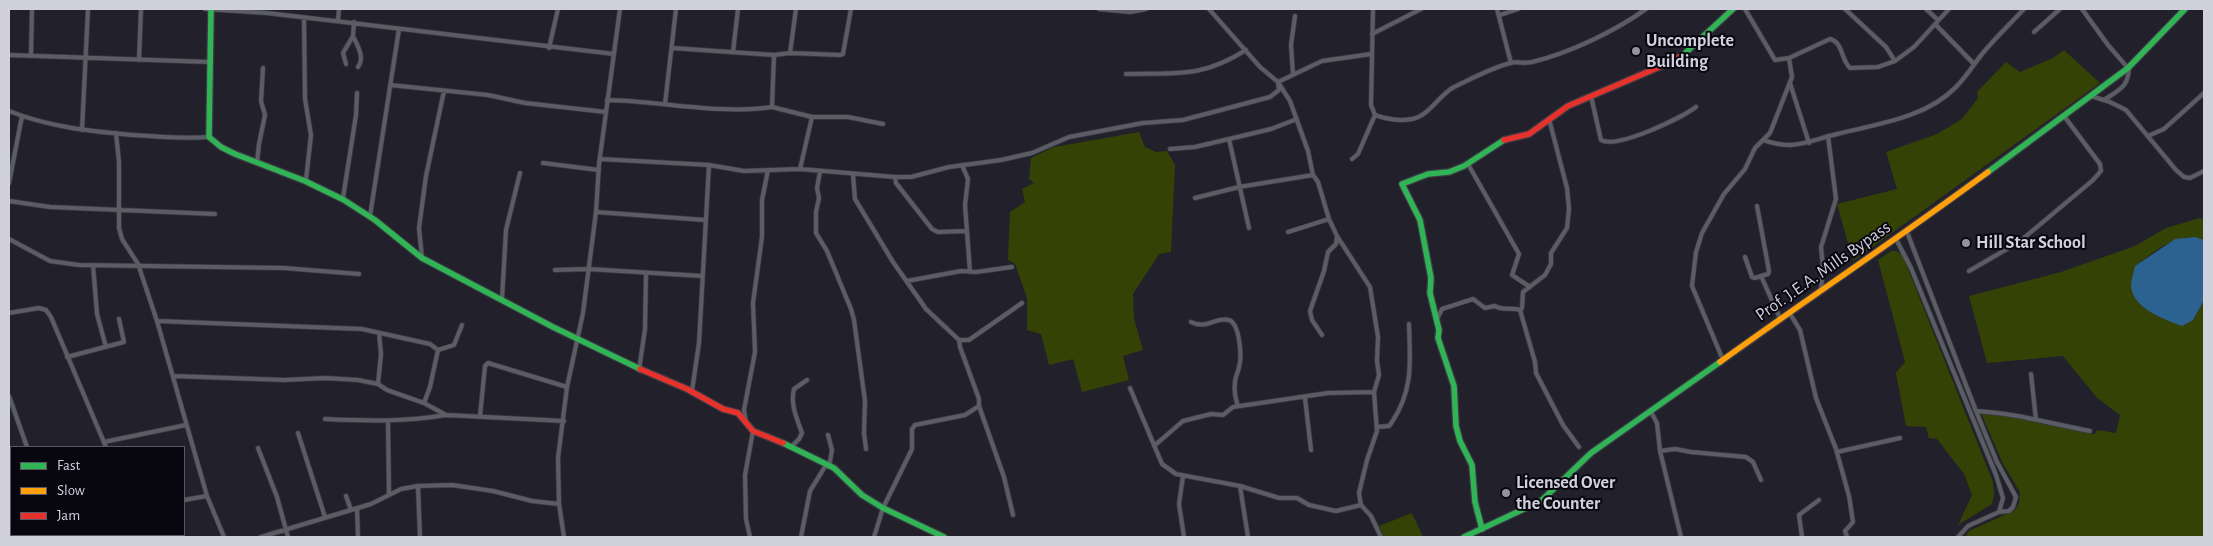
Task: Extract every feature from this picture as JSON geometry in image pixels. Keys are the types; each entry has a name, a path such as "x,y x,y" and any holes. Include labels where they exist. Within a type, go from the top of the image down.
{"street":[{"path":"31,55 32,9"},
{"path":"82,130 88,9"},
{"path":"138,60 141,9"},
{"path":"614,54 549,48 354,22 304,18 267,11 208,9 208,136 217,146 257,163 306,180 343,198 370,216 422,258 639,370 692,391 726,411 738,413 753,431 792,446 844,476 855,490 883,508 944,537"},
{"path":"338,21 339,9"},
{"path":"549,48 558,9"},
{"path":"564,537 559,504 558,458 567,387 578,339 596,212 600,159 620,9"},
{"path":"665,104 676,9"},
{"path":"733,52 738,9"},
{"path":"790,53 796,9"},
{"path":"672,48 774,54 790,53 832,56 843,54 851,9"},
{"path":"1099,9 1130,12 1146,9"},
{"path":"1209,9 1260,67 1278,82 1290,101 1329,219 1337,236 1370,288 1378,337 1377,361 1379,375 1374,392 1377,427 1360,487 1361,505 1371,516 1381,537"},
{"path":"1352,159 1358,154 1375,115 1371,105 1373,9"},
{"path":"1372,34 1421,9"},
{"path":"1497,9 1511,62"},
{"path":"1500,15 1518,9"},
{"path":"1375,115 1396,120 1414,119 1435,104 1443,93 1511,62 1530,62 1555,55 1593,39 1628,21 1646,9"},
{"path":"1482,529 1475,502 1472,465 1460,441 1456,426 1454,386 1438,338 1437,319 1432,305 1432,278 1420,220 1402,184 1428,174 1449,172 1468,164 1503,140 1529,134 1568,106 1671,62 1693,47 1733,9"},
{"path":"1745,9 1773,58 1778,60 1789,58 1830,39 1836,41 1850,68 1878,67 1895,61 1914,48 1949,9"},
{"path":"1845,9 1882,43 1895,61"},
{"path":"1926,9 1974,64"},
{"path":"1763,140 1784,146 1809,143 1828,136 1905,117 1921,109 1956,87 1974,64 2024,9"},
{"path":"2034,32 2060,9"},
{"path":"2082,9 2108,45 2128,67 2129,78 2126,84 2104,100"},
{"path":"2085,13 2090,9"},
{"name":"Prof. J.E.A. Mills Bypass","path":"1464,537 1541,501 1592,453 1780,318 1907,232 2091,96 2128,67 2185,9"},
{"path":"1293,74 1291,45 1295,16"},
{"path":"304,18 305,99 310,135 306,180"},
{"path":"346,64 343,53 353,36 354,22"},
{"path":"370,216 398,29"},
{"path":"353,36 361,54 362,62 358,67"},
{"path":"1126,74 1204,70 1224,63 1246,50"},
{"path":"772,107 774,54"},
{"path":"1278,82 1322,61 1371,54"},
{"path":"9,55 209,62"},
{"path":"1724,360 1695,297 1692,286 1692,269 1702,233 1713,212 1724,194 1745,169 1755,148 1770,133 1793,72 1789,58"},
{"path":"257,163 264,115 261,101 263,68"},
{"path":"600,159 709,165 744,171 800,169 853,175 911,177 940,169 1001,160 1032,152 1069,137 1099,130 1193,117 1270,96 1279,90 1278,82"},
{"path":"1790,83 1809,143"},
{"path":"390,85 488,95 524,103 606,112"},
{"path":"422,258 419,228 426,176 444,90"},
{"path":"343,198 356,115 356,93"},
{"path":"2148,136 2164,129 2204,93"},
{"path":"1591,96 1601,140 1606,142 1621,140 1670,123 1696,107"},
{"path":"2091,96 2126,110 2184,177 2190,178 2204,171"},
{"path":"607,100 715,108 757,109 772,107 812,117 848,117 883,124"},
{"path":"9,111 40,123 82,130 185,139 208,136"},
{"path":"9,183 22,116"},
{"path":"1970,272 2019,242 2092,181 2101,171 2100,164 2064,116"},
{"path":"800,169 812,117"},
{"path":"1170,149 1195,147 1229,139 1271,129 1297,119"},
{"path":"1549,119 1567,188 1569,209 1567,228 1551,253 1551,264 1545,275 1523,292 1522,308 1520,310 1536,362 1536,373 1563,425 1579,447"},
{"path":"116,134 119,162 119,228 122,239 138,264 157,321 207,496 224,537"},
{"path":"1821,290 1823,268 1820,247 1836,205 1828,136"},
{"path":"1229,139 1249,228"},
{"path":"543,163 599,170"},
{"path":"1468,164 1519,254 1512,275 1530,287"},
{"path":"692,391 699,343 709,165"},
{"path":"962,165 968,179 965,205 970,272"},
{"path":"746,424 744,410 755,352 753,303 762,237 762,200 768,170"},
{"path":"820,172 817,188 819,198 816,212 816,233 827,251 853,314 865,401 864,433 866,449"},
{"path":"502,298 506,230 520,173"},
{"path":"853,175 855,199 859,207 926,309 959,340 980,399 979,406 1004,477 1013,515"},
{"path":"1195,198 1239,187 1313,175"},
{"path":"895,177 896,183 925,217 932,229 938,232 966,231"},
{"path":"9,201 50,207 215,214"},
{"path":"1745,257 1752,277 1761,276 1769,271 1757,206"},
{"path":"596,212 705,220"},
{"path":"1288,232 1329,219"},
{"path":"1907,232 1976,411 2002,473 2015,493 2016,502 2009,511 1998,512 1968,526 1958,537"},
{"path":"1322,335 1312,320 1310,312 1324,271 1328,252 1336,244 1337,236"},
{"path":"1896,239 1911,268 1942,341 1996,475 2003,498 1998,512"},
{"path":"9,240 50,261 93,265 138,264 284,268 359,274"},
{"path":"1911,268 1920,264"},
{"path":"93,265 97,314 106,347"},
{"path":"907,281 961,271 970,272 1012,268"},
{"path":"555,270 588,269 702,276"},
{"path":"639,370 645,329 646,273"},
{"path":"1761,276 1780,318"},
{"path":"1437,319 1442,309 1473,299 1485,308 1495,306 1498,308 1520,310"},
{"path":"959,340 969,340 1022,303"},
{"path":"9,313 39,308 46,310 51,317 105,445 186,425"},
{"path":"1789,312 1800,330 1816,398 1837,452 1849,496 1853,522 1845,531 1846,537"},
{"path":"1191,322 1204,326 1226,319 1231,321 1236,327 1240,353 1235,383 1235,398 1238,406"},
{"path":"67,357 124,342 119,320"},
{"path":"157,321 362,329 430,344 438,350"},
{"path":"1377,427 1390,426 1409,384 1409,324"},
{"path":"438,350 454,345 462,325"},
{"path":"378,384 382,354 379,333"},
{"path":"1942,341 1948,340"},
{"path":"424,403 433,378 438,350"},
{"path":"480,416 485,366 488,363 567,387"},
{"path":"1953,367 1960,366"},
{"path":"2031,374 2036,420"},
{"path":"173,376 285,380 325,378 378,384 400,396 424,403 446,415"},
{"path":"792,446 802,433 792,396 794,389 808,380"},
{"path":"1130,388 1162,464 1168,469 1184,476 1240,486 1279,498 1297,498 1309,505 1336,512 1361,505"},
{"path":"1154,446 1183,421 1211,414 1223,416 1233,407 1305,398 1328,393 1374,392"},
{"path":"9,396 27,446"},
{"path":"1305,398 1311,450"},
{"path":"874,537 883,508 912,449 912,429 915,425 965,415 979,406"},
{"path":"1976,411 2011,414 2090,431"},
{"path":"1651,412 1657,423 1660,451 1681,537"},
{"path":"325,419 388,421 417,420 446,415 564,420"},
{"path":"388,421 388,494"},
{"path":"750,537 746,519 745,475 753,431"},
{"path":"298,433 324,517"},
{"path":"801,537 810,491 828,466 832,450 828,435"},
{"path":"1837,452 1900,438"},
{"path":"258,448 288,537"},
{"path":"1660,451 1675,449 1746,457 1754,462 1761,480"},
{"path":"1996,475 2002,473"},
{"path":"1184,476 1179,504 1184,537"},
{"path":"261,537 371,504 388,494 418,486 452,485 492,491 532,501 559,504"},
{"path":"418,486 420,537"},
{"path":"1240,486 1248,537"},
{"path":"185,500 207,496"},
{"path":"346,496 351,510"},
{"path":"1802,537 1799,515 1818,500"},
{"path":"357,508 358,537"}],"green space":[{"path":"2064,50 2100,83 1853,261 1837,204 1897,189 1886,152 1937,134 1962,119 1978,98 1977,92 2006,62 2020,72 2053,58"},
{"path":"1139,132 1145,147 1156,152 1167,151 1175,165 1171,252 1159,254 1133,294 1134,318 1143,350 1123,356 1129,380 1082,392 1073,359 1049,365 1041,334 1027,330 1027,298 1015,264 1008,260 1010,212 1025,202 1022,189 1034,183 1029,179 1031,158 1054,147"},
{"path":"2200,218 2204,220 2204,240 2185,238 2176,240 2159,249 2135,266 2193,320 2204,300 2204,537 1965,537 1969,531 2015,510 2019,503 2020,492 2003,464 1981,413 2095,434 2097,430 2116,433 2120,415 2097,398 2063,356 1987,363 1969,296 2061,272 2135,246 2166,228"},
{"path":"1891,251 1902,254 1993,482 1994,494 1992,504 1958,525 1972,495 1964,474 1937,439 1929,438 1926,427 1906,426 1896,373 1905,362 1878,260"},
{"path":"1412,513 1423,537 1384,537 1379,526"}],"water":[{"path":"2195,237 2204,240 2204,300 2193,320 2182,326 2158,316 2143,307 2133,294 2131,281 2135,266 2175,239"}],"traffic: fast":[{"path":"1683,55 1733,9"},
{"path":"1988,172 2128,68 2185,9"},
{"path":"211,10 209,137 221,147 235,154 305,181 344,200 375,220 422,258 553,327 640,369"},
{"path":"1482,529 1475,502 1472,465 1460,441 1456,426 1454,386 1438,338 1439,330 1430,293 1431,278 1420,220 1402,184 1428,174 1449,172 1464,166 1504,140"},
{"path":"1464,537 1541,501 1591,453 1720,362"},
{"path":"783,443 834,468 862,495 883,508 944,537"}],"traffic: slow":[{"path":"1720,362 1988,172"}],"traffic: jam":[{"path":"1504,140 1529,134 1568,106 1671,62 1683,55"},
{"path":"640,369 687,389 723,409 738,413 753,431 783,443"}],"place":[{"name":"Uncomplete Building","path":"1636,51"},
{"name":"Hill Star School","path":"1966,243"},
{"name":"Licensed Over the Counter","path":"1506,493"}]}
